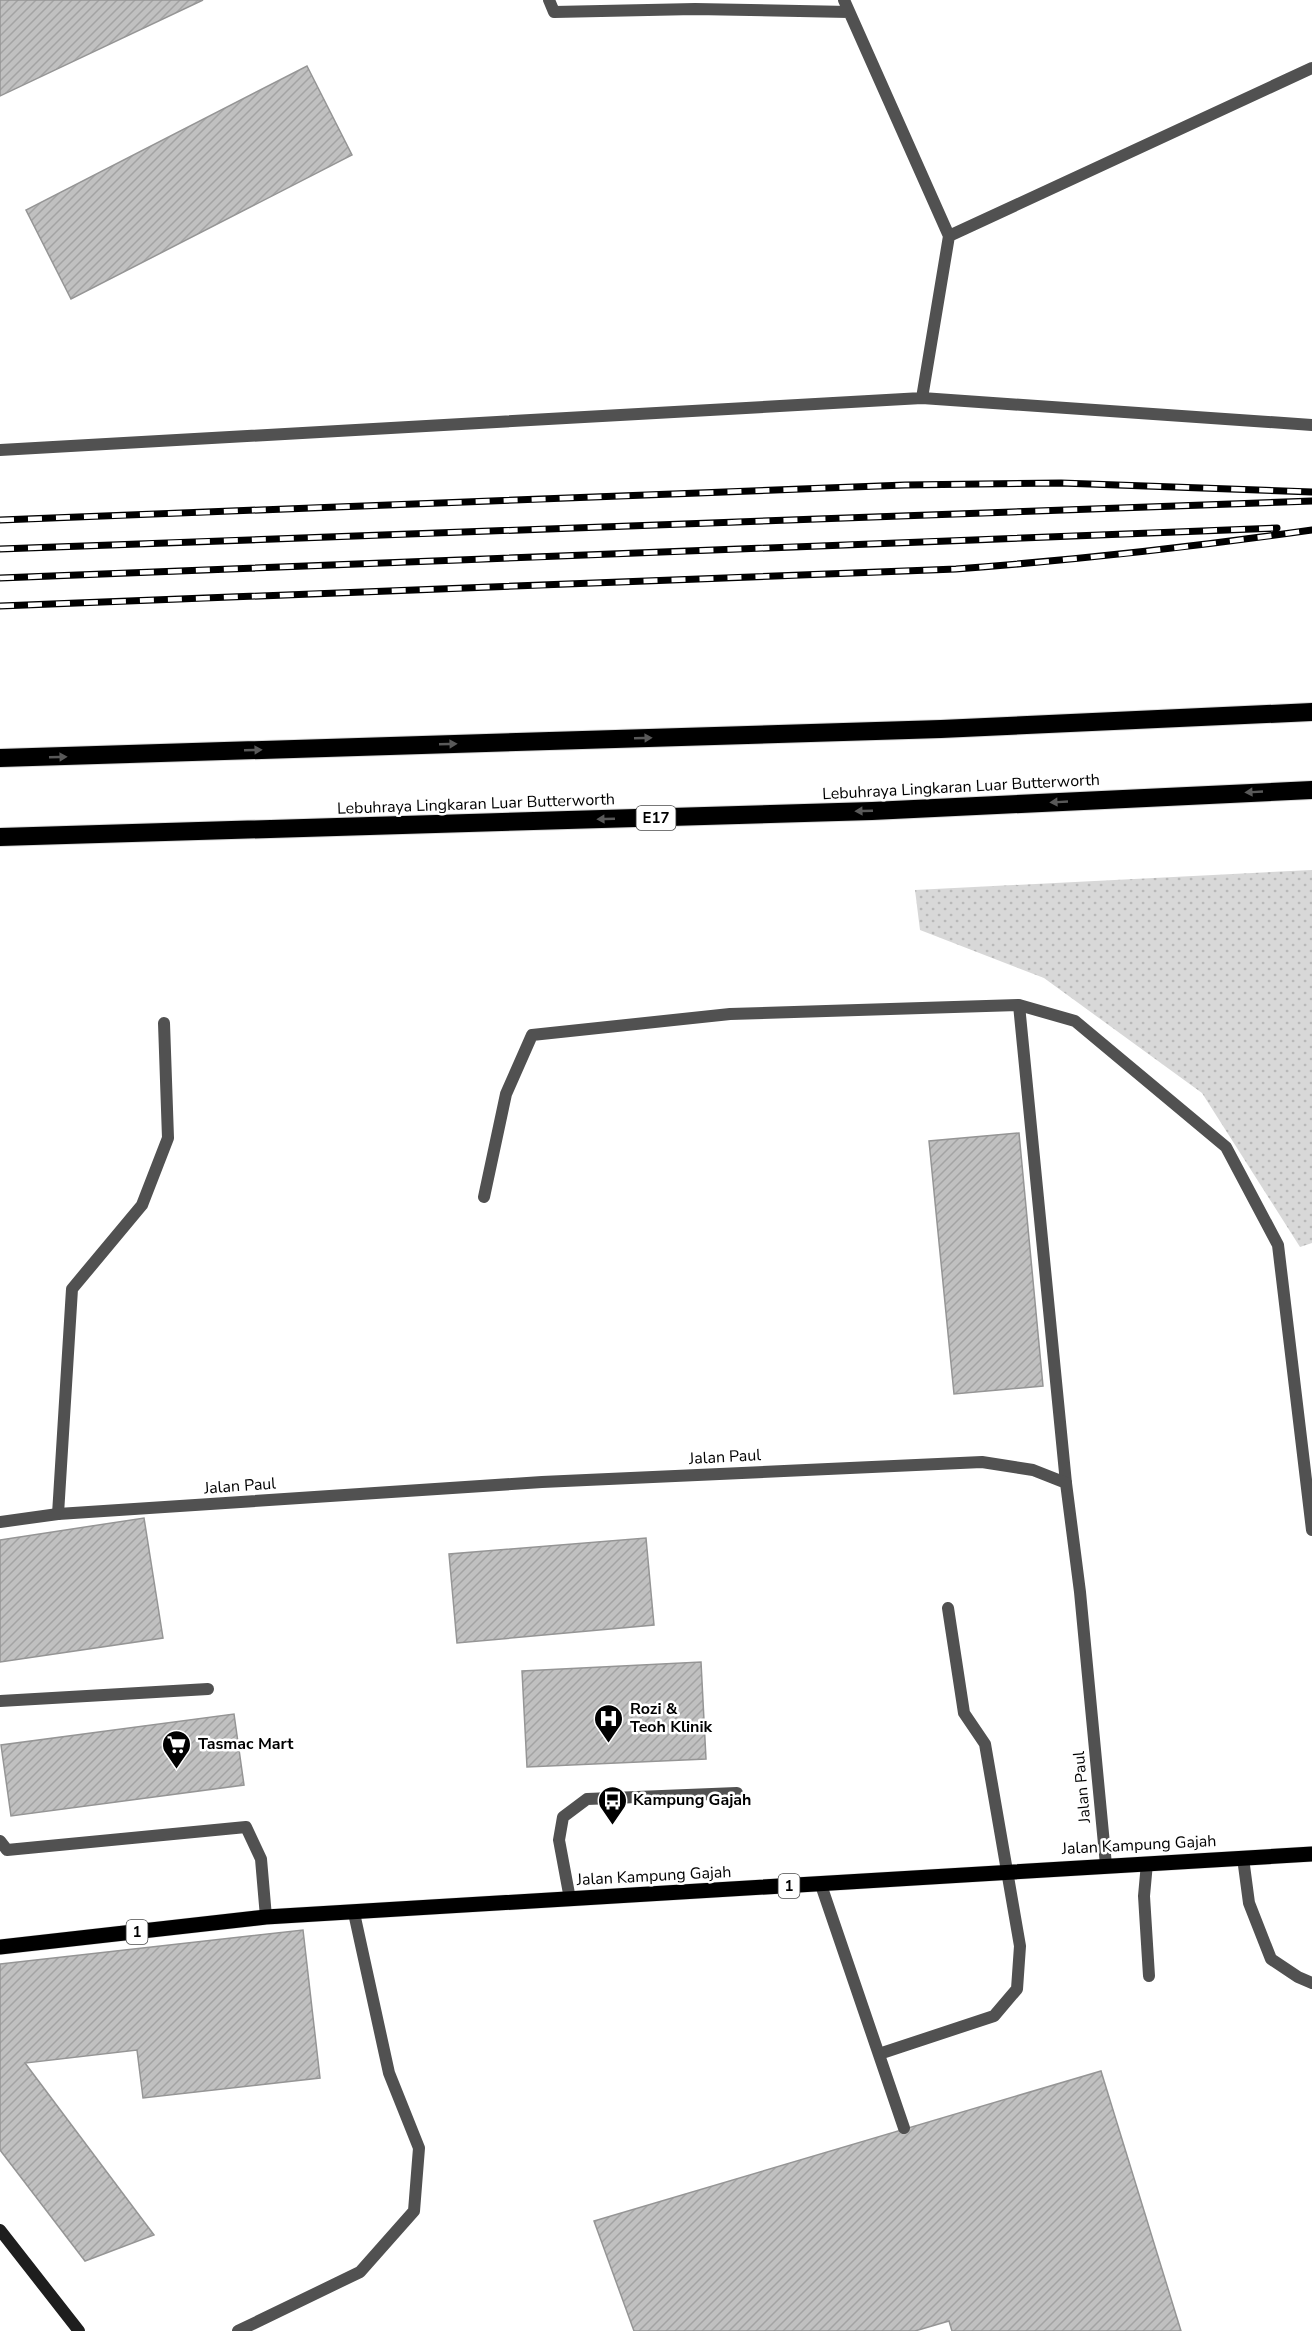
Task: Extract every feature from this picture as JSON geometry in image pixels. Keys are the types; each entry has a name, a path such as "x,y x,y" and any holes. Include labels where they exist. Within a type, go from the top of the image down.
{"highway":[{"path":"0,758 929,730 1312,712"},
{"name":"Lebuhraya Lingkaran Luar Butterworth","path":"0,837 872,811 1312,790"}],"main road":[{"name":"Jalan Kampung Gajah","path":"0,1947 266,1917 1312,1854"}],"street":[{"path":"549,0 554,12 695,9 849,12"},
{"path":"844,0 949,236 922,398"},
{"path":"949,236 1312,68"},
{"path":"0,450 922,398 1312,425"},
{"path":"1019,1005 1066,1483"},
{"path":"484,1197 506,1094 532,1035 730,1014 1019,1005 1075,1021 1226,1147 1278,1245 1312,1530"},
{"path":"58,1514 72,1289 142,1205 168,1138 164,1023"},
{"name":"Jalan Paul","path":"0,1522 58,1514 542,1482 982,1462 1033,1470 1066,1483 1080,1592 1106,1865"},
{"path":"879,2054 994,2016 1017,1989 1020,1946 985,1744 964,1713 948,1608"},
{"path":"0,1701 208,1689"},
{"path":"570,1899 558,1840 563,1817 587,1799 737,1793"},
{"path":"0,1841 7,1850 246,1827 261,1859 266,1917"},
{"path":"1242,1858 1249,1903 1270,1959 1312,1983"},
{"path":"1147,1863 1144,1896 1149,1976"},
{"path":"821,1885 904,2128"},
{"path":"238,2331 360,2272 414,2211 419,2148 389,2073 354,1913"},
{"path":"0,2230 79,2331"}],"shaded area":[{"path":"1312,870 1312,1243 1300,1247 1202,1093 1044,978 920,930 915,890"}],"building":[{"path":"0,0 203,0 0,96"},
{"path":"307,66 352,155 71,299 26,210"},
{"path":"1019,1133 1043,1386 954,1394 929,1141"},
{"path":"144,1518 163,1638 0,1662 0,1540"},
{"path":"646,1538 654,1625 457,1643 449,1554"},
{"path":"701,1662 706,1759 527,1767 522,1671"},
{"path":"234,1714 244,1785 11,1816 1,1745"},
{"path":"303,1930 320,2078 143,2098 137,2050 25,2063 154,2235 85,2261 0,2150 0,1964"},
{"path":"1101,2071 1181,2331 952,2331 949,2321 915,2331 634,2331 594,2221"}],"railway":[{"path":"0,520 905,485 1061,483 1312,492"},
{"path":"0,549 1312,501"},
{"path":"0,578 1277,528"},
{"path":"0,606 956,569 1045,562 1312,530"}],"place":[{"name":"Rozi & Teoh Klinik","path":"609,1744"},
{"name":"Tasmac Mart","path":"177,1770"},
{"name":"Kampung Gajah","path":"612,1826"}]}
